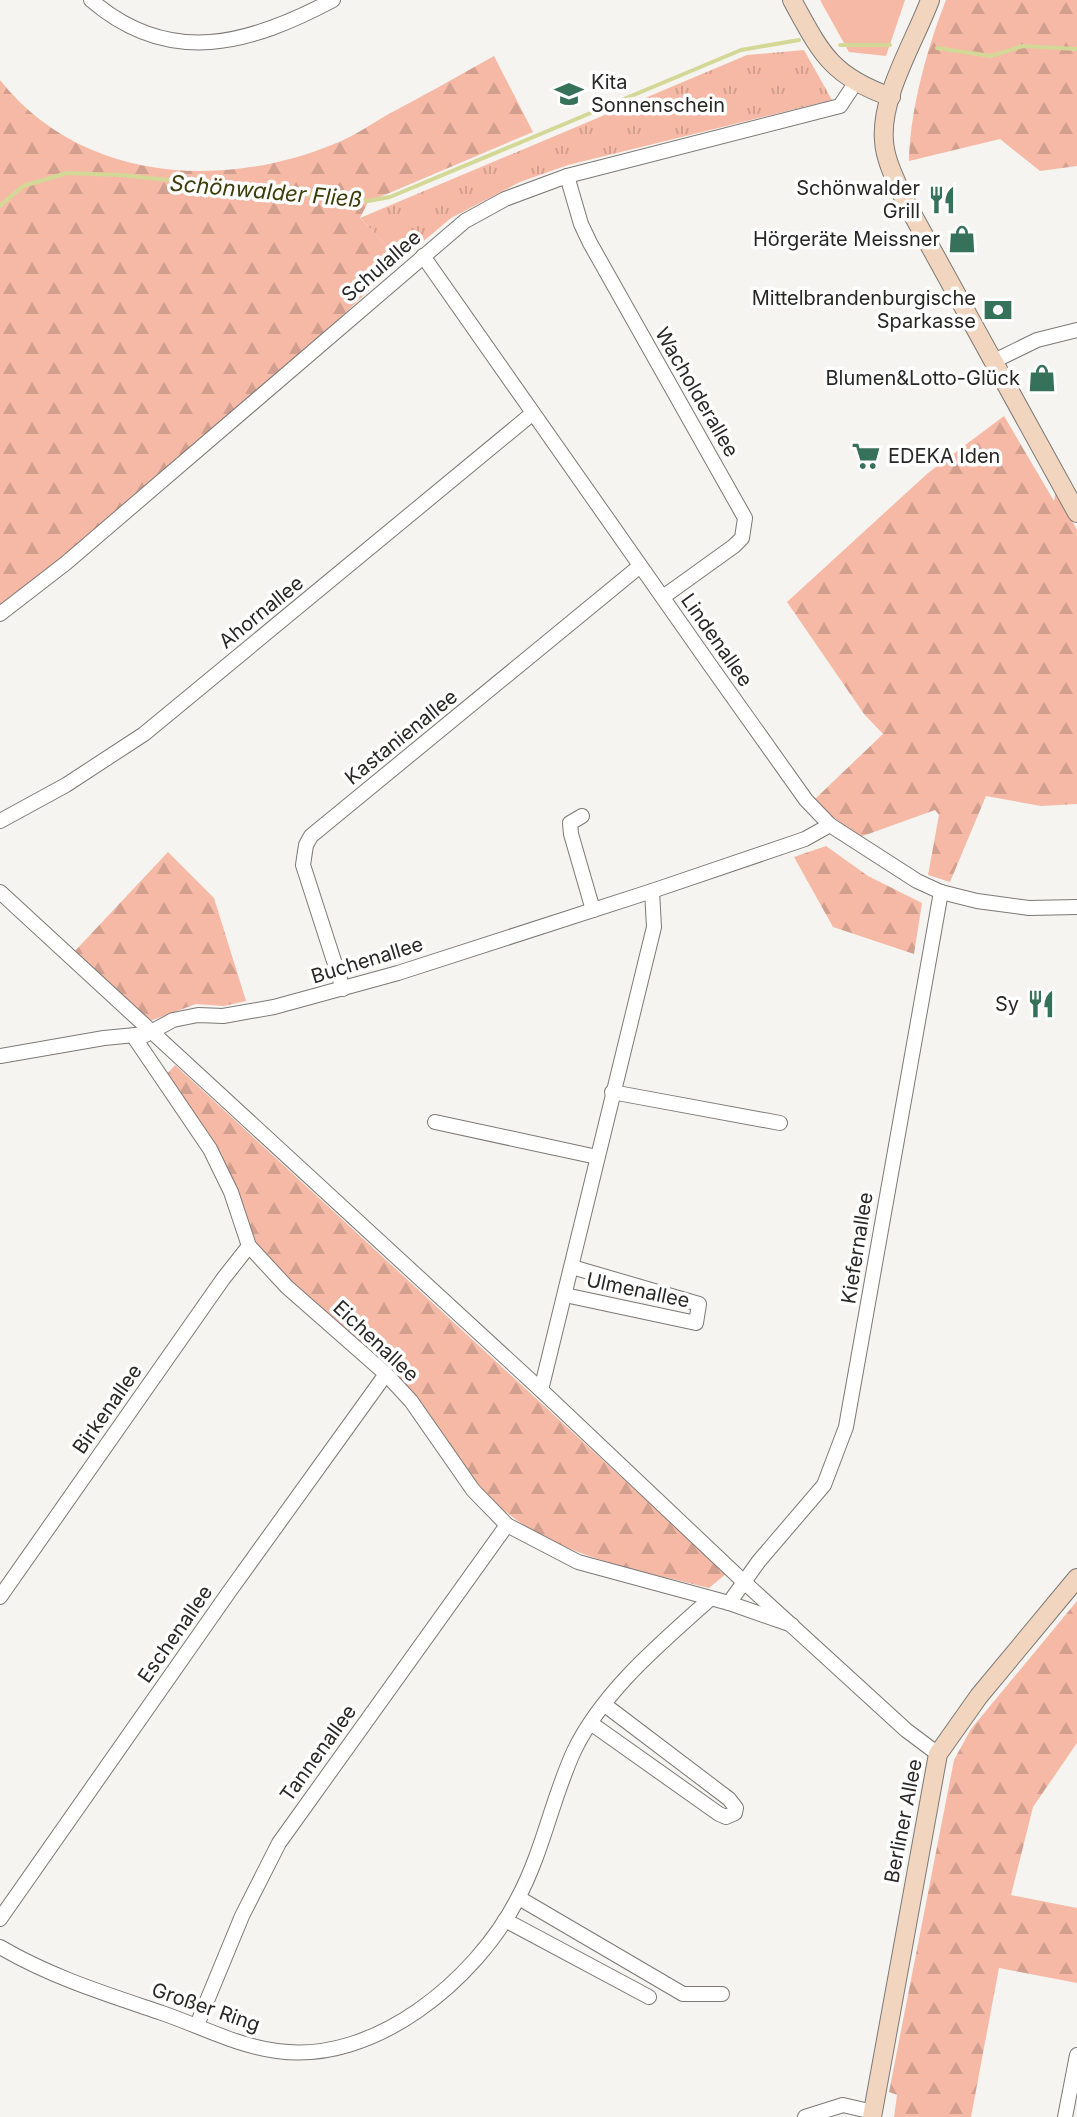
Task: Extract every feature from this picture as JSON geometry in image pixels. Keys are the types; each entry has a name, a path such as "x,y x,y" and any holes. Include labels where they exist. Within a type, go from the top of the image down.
{"main road":[{"path":"792,0 830,64 856,82 891,97"},
{"path":"930,0 891,97 884,141 904,199 1077,513"},
{"name":"Berliner Allee","path":"872,2114 938,1754 979,1696 1077,1578"}],"street":[{"path":"91,0 135,29 158,37 210,43 269,31 333,0"},
{"name":"Schulallee","path":"0,614 101,533 443,237 485,210 567,176 840,106 856,82"},
{"name":"Wacholderallee","path":"567,176 590,243 745,518 742,538 734,546 663,597"},
{"name":"Lindenallee","path":"423,256 806,800 830,825 917,881 941,892 977,901 1029,908 1077,907"},
{"path":"994,361 1037,340 1077,330"},
{"name":"Ahornallee","path":"0,821 66,785 144,734 533,413"},
{"name":"Kastanienallee","path":"343,989 303,865 306,845 311,836 640,566"},
{"path":"582,816 570,823 571,834 593,910"},
{"name":"Buchenallee","path":"152,1033 173,1020 198,1015 248,1013 343,989 652,891 805,839 830,825"},
{"name":"Ulmenallee","path":"541,1390 654,927 652,891"},
{"name":"Eichenallee","path":"0,892 541,1390 744,1582 906,1730 938,1754"},
{"name":"Kiefernallee","path":"744,1582 824,1485 846,1427 941,892"},
{"path":"0,1056 152,1033"},
{"name":"Eichenallee","path":"152,1033 136,1040 210,1149 231,1192 249,1246 287,1287 386,1374 411,1401 473,1490 507,1525 578,1562 729,1603 792,1625"},
{"path":"612,1092 780,1123"},
{"path":"435,1122 597,1157"},
{"name":"Birkenallee","path":"0,1597 249,1246"},
{"name":"Ulmenallee","path":"565,1295 696,1323 699,1304 572,1267"},
{"name":"Eschenallee","path":"0,1919 386,1374"},
{"name":"Tannenallee","path":"197,2025 242,1916 279,1843 507,1525"},
{"path":"729,1603 744,1582"},
{"name":"Großer Ring","path":"0,1947 28,1964 77,1985 244,2044 278,2051 334,2051 394,2027 466,1969 505,1920 519,1898 539,1851 560,1784 581,1738 641,1661 710,1599"},
{"path":"592,1724 719,1814 726,1817 735,1813 736,1808 729,1799 605,1705"},
{"path":"519,1898 683,1994 722,1994"},
{"path":"505,1920 649,1997"},
{"path":"1065,2117 1077,2055"},
{"path":"805,2117 843,2105 872,2114"}],"green space":[{"path":"820,0 905,0 886,56 849,52"},
{"path":"946,0 1077,0 1077,166 1040,171 1000,139 909,161 921,79"},
{"path":"804,50 832,100 568,165 520,182 451,218 401,260 360,218 747,55"},
{"path":"494,56 533,132 368,202 360,218 401,260 206,445 0,614 0,80 33,114 70,139 111,157 154,168 199,171 245,168 290,159 334,144"},
{"path":"1004,416 1054,501 1056,490 1077,530 1077,804 1041,806 986,796 950,882 928,875 939,815 935,810 860,837 815,799 883,734 864,714 787,602 928,473"},
{"path":"826,846 868,876 922,903 914,954 833,927 794,857"},
{"path":"168,852 214,898 246,1001 224,1006 196,1004 150,1021 74,952"},
{"path":"175,1065 726,1574 709,1588 611,1563 549,1539 521,1523 495,1502 472,1477 396,1374 311,1303 265,1256 253,1235 221,1155 166,1075"},
{"path":"1077,1601 1077,1743 1033,1807 1011,1895 1077,1908 1077,1983 999,1968 971,2117 894,2117 897,2095 889,2092 954,1760 971,1729"}],"waterway":[{"name":"Schönwalder Fließ","path":"0,206 23,186 67,173 121,175 368,201 390,197 741,50 799,40"},
{"name":"Schönwalder Fließ","path":"840,45 890,45"},
{"name":"Schönwalder Fließ","path":"937,48 991,56 1023,46 1077,49"}],"place":[{"name":"Kita Sonnenschein","path":"569,94"},
{"name":"Schönwalder Grill","path":"942,200"},
{"name":"Hörgeräte Meissner","path":"962,239"},
{"name":"Mittelbrandenburgische Sparkasse","path":"998,310"},
{"name":"Blumen&Lotto-Glück","path":"1042,378"},
{"name":"EDEKA Iden","path":"866,456"},
{"name":"Sy","path":"1041,1004"}]}
